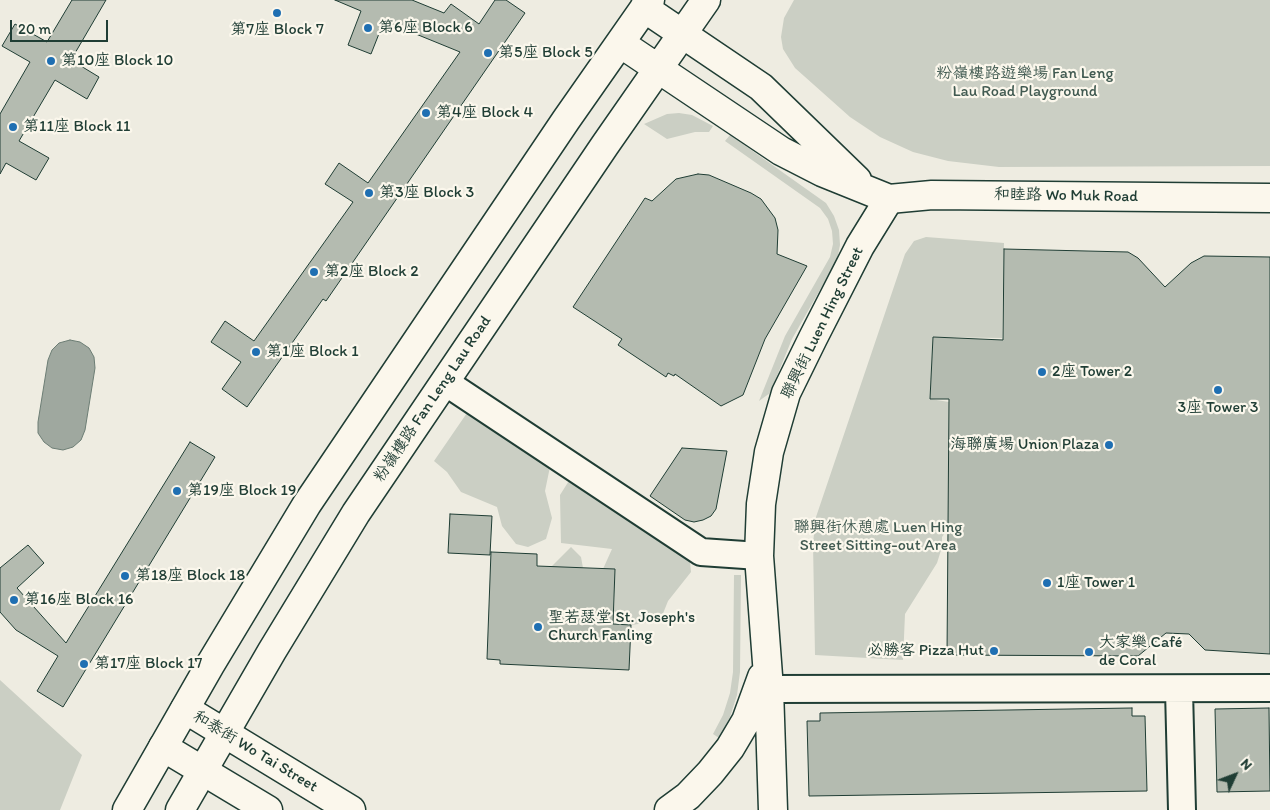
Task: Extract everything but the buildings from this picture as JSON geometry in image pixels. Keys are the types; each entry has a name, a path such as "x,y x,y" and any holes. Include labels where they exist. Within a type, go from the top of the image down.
{"street":[{"name":"粉嶺樓路 Fan Leng Lau Road","path":"180,810 224,733 352,521 706,0"},
{"path":"127,810 312,497 647,4 682,34 761,87 877,194"},
{"name":"和睦路 Wo Muk Road","path":"620,43 781,151 822,172 877,194 1270,198"},
{"name":"聯興街 Luen Hing Street","path":"773,810 767,661 759,556 764,478 769,452 786,393 860,246 877,194"},
{"path":"445,382 701,552 759,556"},
{"name":"聯興街 Luen Hing Street","path":"669,810 688,796 730,748 755,699 767,661"},
{"path":"768,689 1179,690 1270,688"},
{"path":"1179,690 1182,810"},
{"name":"和泰街 Wo Tai Street","path":"185,709 351,810"},
{"path":"163,747 268,810"}],"green space":[{"name":"粉嶺樓路遊樂場 Fan Leng Lau Road Playground","path":"794,0 1270,0 1270,166 999,167 948,161 913,152 880,137 850,117 795,68 783,49 781,37 784,18"},
{"path":"667,114 692,115 713,126 709,132 695,132 667,139 644,124"},
{"path":"730,135 826,203 834,216 839,230 840,245 837,260 792,339 770,393 759,401 785,336 830,257 833,244 832,231 828,219 820,208 725,141"},
{"name":"聯興街休憩處 Luen Hing Street Sitting-out Area","path":"926,237 1004,243 1002,338 933,337 930,399 949,402 948,529 942,537 942,547 937,563 905,614 903,660 815,655 813,543 816,517 905,254 914,241"},
{"path":"469,410 551,462 545,491 552,518 546,539 528,547 516,544 502,526 497,507 461,492 447,472 434,461"},
{"path":"572,476 689,551 691,572 668,601 660,621 631,625 614,611 615,569 603,569 612,549 561,543 560,495"},
{"path":"571,547 581,557 583,568 543,575"},
{"path":"734,575 741,575 740,672 737,695 730,717 719,738 713,734 723,715 730,693 733,672"},
{"path":"0,680 82,755 60,810 0,810"}],"shaded area":[{"path":"70,340 80,342 89,348 94,357 95,368 85,430 81,440 73,447 63,450 52,448 44,442 38,433 38,422 48,360 52,350 59,343"}],"place":[{"name":"第7座 Block 7","path":"277,13"},
{"name":"第6座 Block 6","path":"368,28"},
{"name":"第5座 Block 5","path":"488,53"},
{"name":"第10座 Block 10","path":"51,61"},
{"name":"第4座 Block 4","path":"426,113"},
{"name":"第11座 Block 11","path":"13,127"},
{"name":"第3座 Block 3","path":"369,193"},
{"name":"第2座 Block 2","path":"314,272"},
{"name":"第1座 Block 1","path":"256,352"},
{"name":"2座 Tower 2","path":"1042,372"},
{"name":"3座 Tower 3","path":"1218,390"},
{"name":"海聯廣場 Union Plaza","path":"1109,445"},
{"name":"第19座 Block 19","path":"177,491"},
{"name":"第18座 Block 18","path":"125,576"},
{"name":"1座 Tower 1","path":"1047,583"},
{"name":"第16座 Block 16","path":"14,600"},
{"name":"聖若瑟堂 St. Joseph's Church Fanling","path":"538,627"},
{"name":"必勝客 Pizza Hut","path":"994,651"},
{"name":"大家樂 Café de Coral","path":"1089,652"},
{"name":"第17座 Block 17","path":"84,664"}]}
